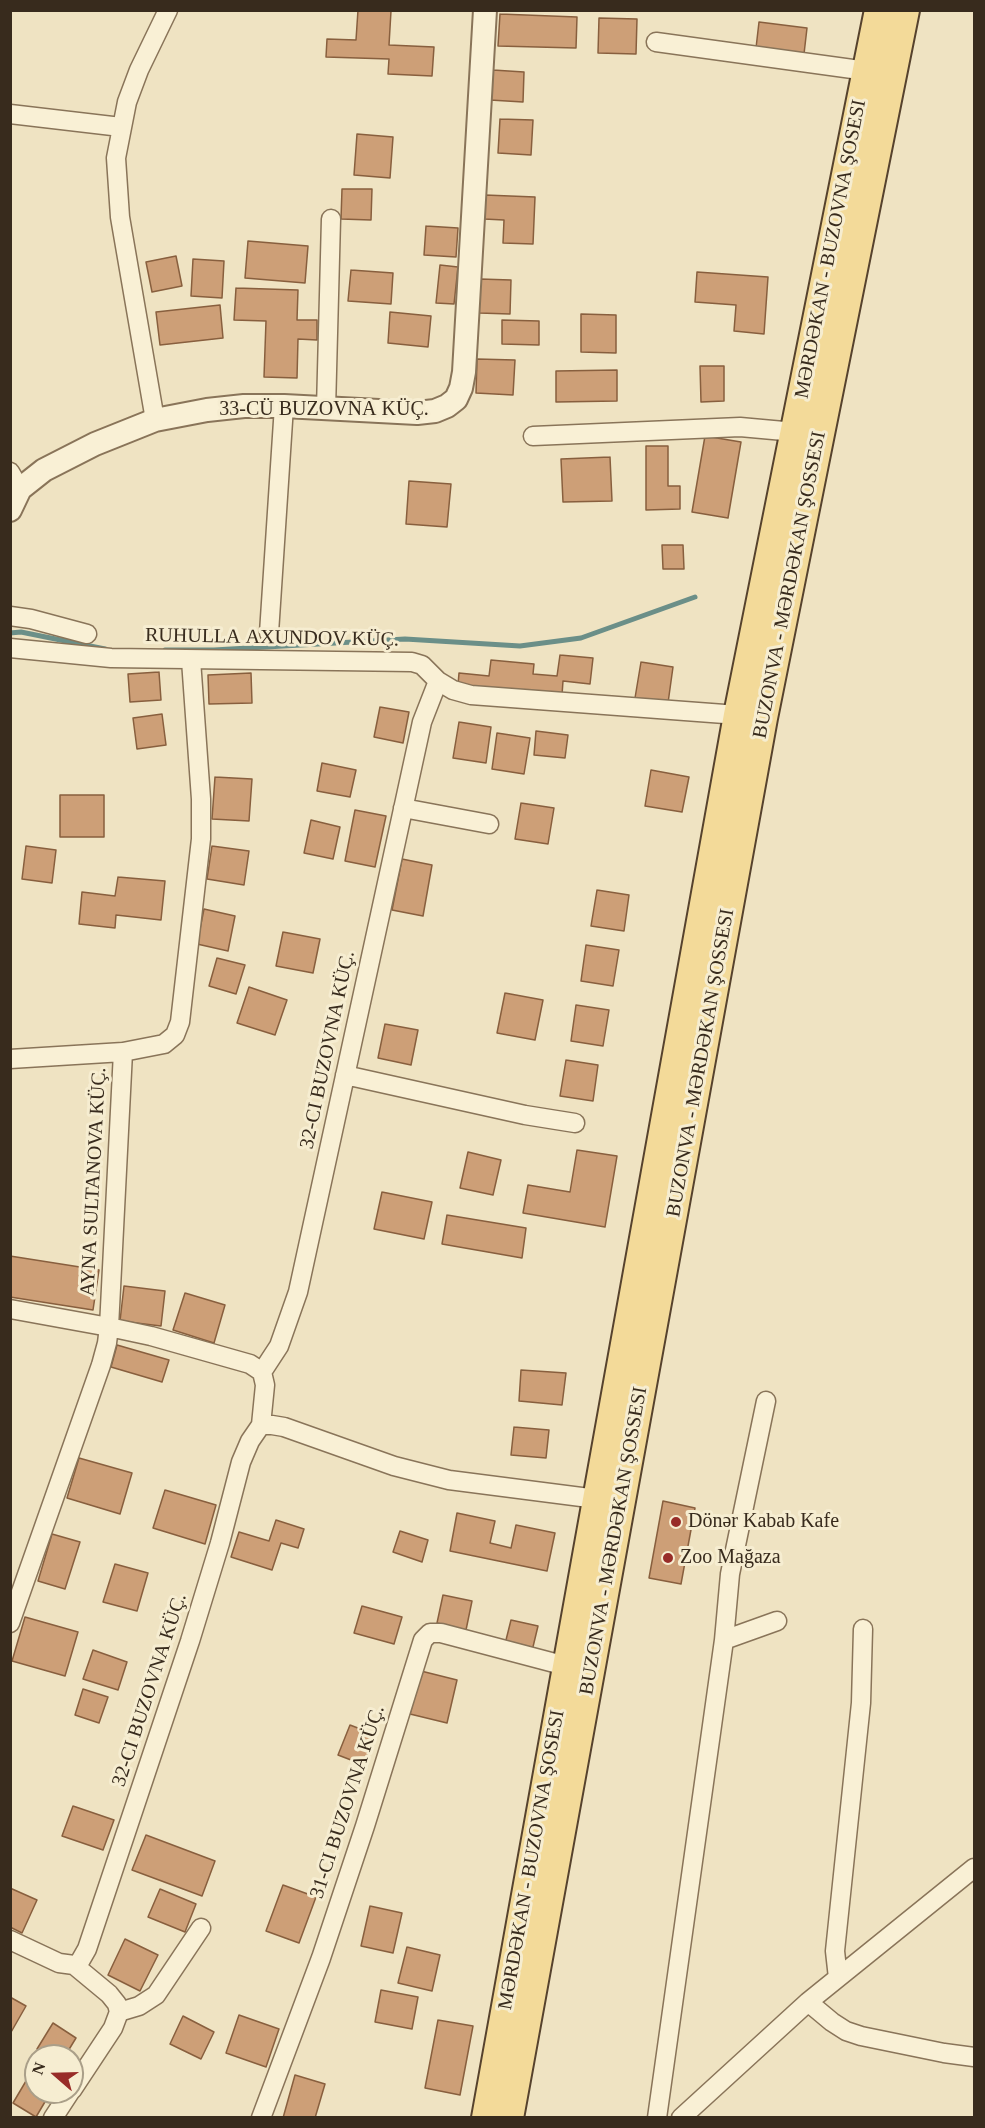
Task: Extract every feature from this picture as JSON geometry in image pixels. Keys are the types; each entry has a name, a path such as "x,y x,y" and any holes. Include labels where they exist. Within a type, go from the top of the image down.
{"main road":[{"name":"MƏRDƏKAN - BUZOVNA ŞOSESI","path":"486,2118 738,715 879,10"},
{"name":"BUZONVA - MƏRDƏKAN ŞOSSESI","path":"509,2118 763,718 905,10"}],"street":[{"path":"155,420 117,185 116,158 121,127 139,70 168,10"},
{"name":"33-CÜ BUZOVNA KÜÇ.","path":"10,510 15,481 44,470 95,444 155,420 244,406 417,413 435,411 456,399 464,372 485,10"},
{"path":"656,42 867,71"},
{"path":"10,114 121,127"},
{"path":"326,409 331,219"},
{"path":"268,633 284,406"},
{"path":"533,436 740,427 795,432"},
{"path":"10,616 31,619 87,634"},
{"name":"RUHULLA AXUNDOV KÜÇ.","path":"10,648 111,658 412,662 422,665 438,681 453,690 471,695 738,715"},
{"name":"AYNA SULTANOVA KÜÇ.","path":"10,1623 101,1365 110,1327 123,1052 164,1044 175,1035 180,1022 201,839 201,799 191,660"},
{"name":"32-CI BUZOVNA KÜÇ.","path":"74,1965 83,1957 87,1949 190,1641 220,1543 241,1462 250,1441 261,1425 265,1385 262,1372 279,1346 298,1292 422,722 438,681"},
{"path":"403,808 489,824"},
{"path":"10,1059 123,1052"},
{"path":"345,1075 525,1115 575,1123"},
{"path":"10,1309 110,1327 250,1364 262,1372"},
{"path":"657,2118 724,1640 730,1574 766,1401"},
{"path":"261,1425 284,1427 394,1466 448,1480 597,1499"},
{"path":"724,1640 777,1621"},
{"path":"838,1978 835,1951 861,1702 863,1629"},
{"name":"31-CI BUZOVNA KÜÇ.","path":"261,2118 324,1947 365,1826 423,1640 430,1633 441,1633 566,1666"},
{"path":"685,2116 808,2002 975,1868"},
{"path":"119,2012 139,2006 156,1995 201,1928"},
{"path":"10,1940 59,1963 74,1965 109,1994 117,2004 119,2012 113,2028 84,2072"},
{"path":"808,2002 846,2031 861,2036 975,2057"},
{"path":"53,2118 62,2104"}],"building":[{"path":"358,10 422,10 391,11 389,45 434,47 432,76 388,74 389,59 326,57 327,39 356,40"},
{"path":"500,14 577,17 576,48 498,46"},
{"path":"599,18 637,19 636,54 598,53"},
{"path":"759,22 807,28 804,54 756,48"},
{"path":"493,70 524,72 523,102 490,100"},
{"path":"500,119 533,120 531,155 498,153"},
{"path":"357,134 393,137 390,178 354,175"},
{"path":"342,189 372,189 371,220 341,219"},
{"path":"485,195 535,197 533,244 503,243 504,220 484,219"},
{"path":"426,226 458,228 456,257 424,255"},
{"path":"248,241 308,246 305,283 245,278"},
{"path":"176,256 182,286 152,292 146,262"},
{"path":"193,259 224,261 222,298 191,296"},
{"path":"440,265 458,267 454,304 436,303"},
{"path":"351,270 393,273 391,304 348,301"},
{"path":"697,272 768,277 764,334 734,331 736,305 695,302"},
{"path":"480,279 511,280 510,314 479,313"},
{"path":"236,288 298,290 297,320 317,320 317,340 298,339 297,378 264,377 266,321 234,320"},
{"path":"220,305 223,338 160,345 156,312"},
{"path":"390,312 431,316 428,347 388,343"},
{"path":"581,314 616,315 616,353 581,352"},
{"path":"502,320 539,321 539,345 502,344"},
{"path":"477,359 515,360 513,395 476,393"},
{"path":"700,366 724,366 724,401 701,402"},
{"path":"617,370 617,401 556,402 556,371"},
{"path":"705,436 741,442 728,518 692,512"},
{"path":"646,446 668,446 668,486 680,486 680,509 646,510"},
{"path":"610,457 612,501 563,502 561,459"},
{"path":"409,481 451,484 447,527 406,524"},
{"path":"662,545 683,545 684,569 663,569"},
{"path":"560,655 593,658 590,684 563,681 562,695 458,685 459,673 489,676 491,660 534,664 533,674 557,676"},
{"path":"641,662 673,667 668,703 635,698"},
{"path":"159,672 161,700 130,702 128,674"},
{"path":"251,673 252,703 209,704 208,675"},
{"path":"380,707 409,712 403,743 374,737"},
{"path":"162,714 166,745 137,749 133,718"},
{"path":"459,722 491,727 486,763 453,758"},
{"path":"536,731 568,735 565,758 534,755"},
{"path":"497,733 530,738 524,774 492,769"},
{"path":"322,763 356,770 350,797 317,791"},
{"path":"651,770 689,777 682,812 645,806"},
{"path":"215,777 252,779 249,821 212,819"},
{"path":"60,795 104,795 104,837 60,837"},
{"path":"521,803 554,808 548,844 515,839"},
{"path":"355,810 386,816 375,867 345,861"},
{"path":"311,820 340,827 333,859 304,853"},
{"path":"26,846 56,850 52,883 22,879"},
{"path":"212,846 249,851 244,885 207,879"},
{"path":"402,859 432,865 423,916 392,910"},
{"path":"118,877 165,881 161,920 116,915 115,928 79,924 82,892 115,896"},
{"path":"597,890 629,895 624,931 591,926"},
{"path":"204,909 235,916 228,951 197,944"},
{"path":"283,932 320,939 313,973 276,966"},
{"path":"586,945 619,950 613,986 581,981"},
{"path":"217,958 245,965 236,994 209,986"},
{"path":"249,987 287,1000 275,1035 237,1023"},
{"path":"505,993 543,1000 535,1040 497,1033"},
{"path":"576,1005 609,1010 603,1046 571,1041"},
{"path":"385,1024 418,1030 411,1065 378,1058"},
{"path":"566,1060 598,1065 593,1101 560,1096"},
{"path":"577,1150 617,1156 605,1227 523,1213 528,1185 570,1192"},
{"path":"468,1152 501,1160 493,1195 460,1188"},
{"path":"382,1192 432,1202 424,1239 374,1229"},
{"path":"447,1215 526,1228 522,1258 442,1244"},
{"path":"10,1256 99,1270 93,1310 10,1297"},
{"path":"124,1286 165,1291 161,1326 120,1321"},
{"path":"185,1293 225,1305 214,1343 173,1330"},
{"path":"117,1345 169,1360 162,1382 111,1367"},
{"path":"521,1370 566,1373 562,1405 519,1401"},
{"path":"514,1427 549,1430 546,1458 511,1455"},
{"path":"79,1458 132,1473 120,1514 67,1498"},
{"path":"165,1490 216,1505 205,1544 153,1528"},
{"path":"663,1501 695,1508 681,1584 649,1578"},
{"path":"457,1513 495,1521 490,1543 511,1548 516,1525 555,1533 547,1571 450,1551"},
{"path":"276,1520 304,1529 298,1548 281,1543 272,1570 231,1557 239,1532 269,1541"},
{"path":"400,1531 428,1540 422,1562 393,1552"},
{"path":"52,1534 80,1542 65,1589 38,1581"},
{"path":"115,1564 148,1573 137,1611 103,1602"},
{"path":"443,1595 472,1601 466,1630 437,1623"},
{"path":"362,1606 402,1617 394,1644 354,1633"},
{"path":"25,1617 78,1632 65,1676 12,1661"},
{"path":"511,1620 538,1626 532,1651 505,1644"},
{"path":"93,1650 127,1662 118,1690 83,1679"},
{"path":"421,1671 457,1680 447,1723 410,1714"},
{"path":"83,1689 108,1697 99,1723 75,1715"},
{"path":"350,1725 376,1735 364,1765 338,1755"},
{"path":"73,1806 114,1820 103,1850 62,1836"},
{"path":"146,1835 215,1861 202,1896 132,1870"},
{"path":"283,1885 316,1897 299,1943 266,1931"},
{"path":"10,1888 37,1900 22,1933 10,1927"},
{"path":"160,1889 196,1904 185,1932 148,1917"},
{"path":"370,1906 402,1913 393,1953 361,1946"},
{"path":"125,1939 158,1955 140,1991 108,1975"},
{"path":"407,1947 440,1955 432,1991 398,1983"},
{"path":"381,1990 418,1997 412,2029 375,2022"},
{"path":"10,1997 26,2006 10,2034"},
{"path":"239,2015 279,2029 266,2067 226,2053"},
{"path":"183,2016 214,2032 201,2059 170,2044"},
{"path":"438,2020 473,2026 460,2095 425,2088"},
{"path":"53,2023 76,2038 72,2044 40,2044"},
{"path":"295,2075 325,2084 315,2118 283,2118"},
{"path":"24,2084 24,2104 44,2104 36,2117 13,2103"}],"waterway":[{"path":"165,650 214,650 405,639 520,646 581,638 695,597"},
{"path":"10,633 21,632 105,649"}],"place":[{"name":"Dönər Kabab Kafe","path":"676,1522"},
{"name":"Zoo Mağaza","path":"668,1558"}]}
